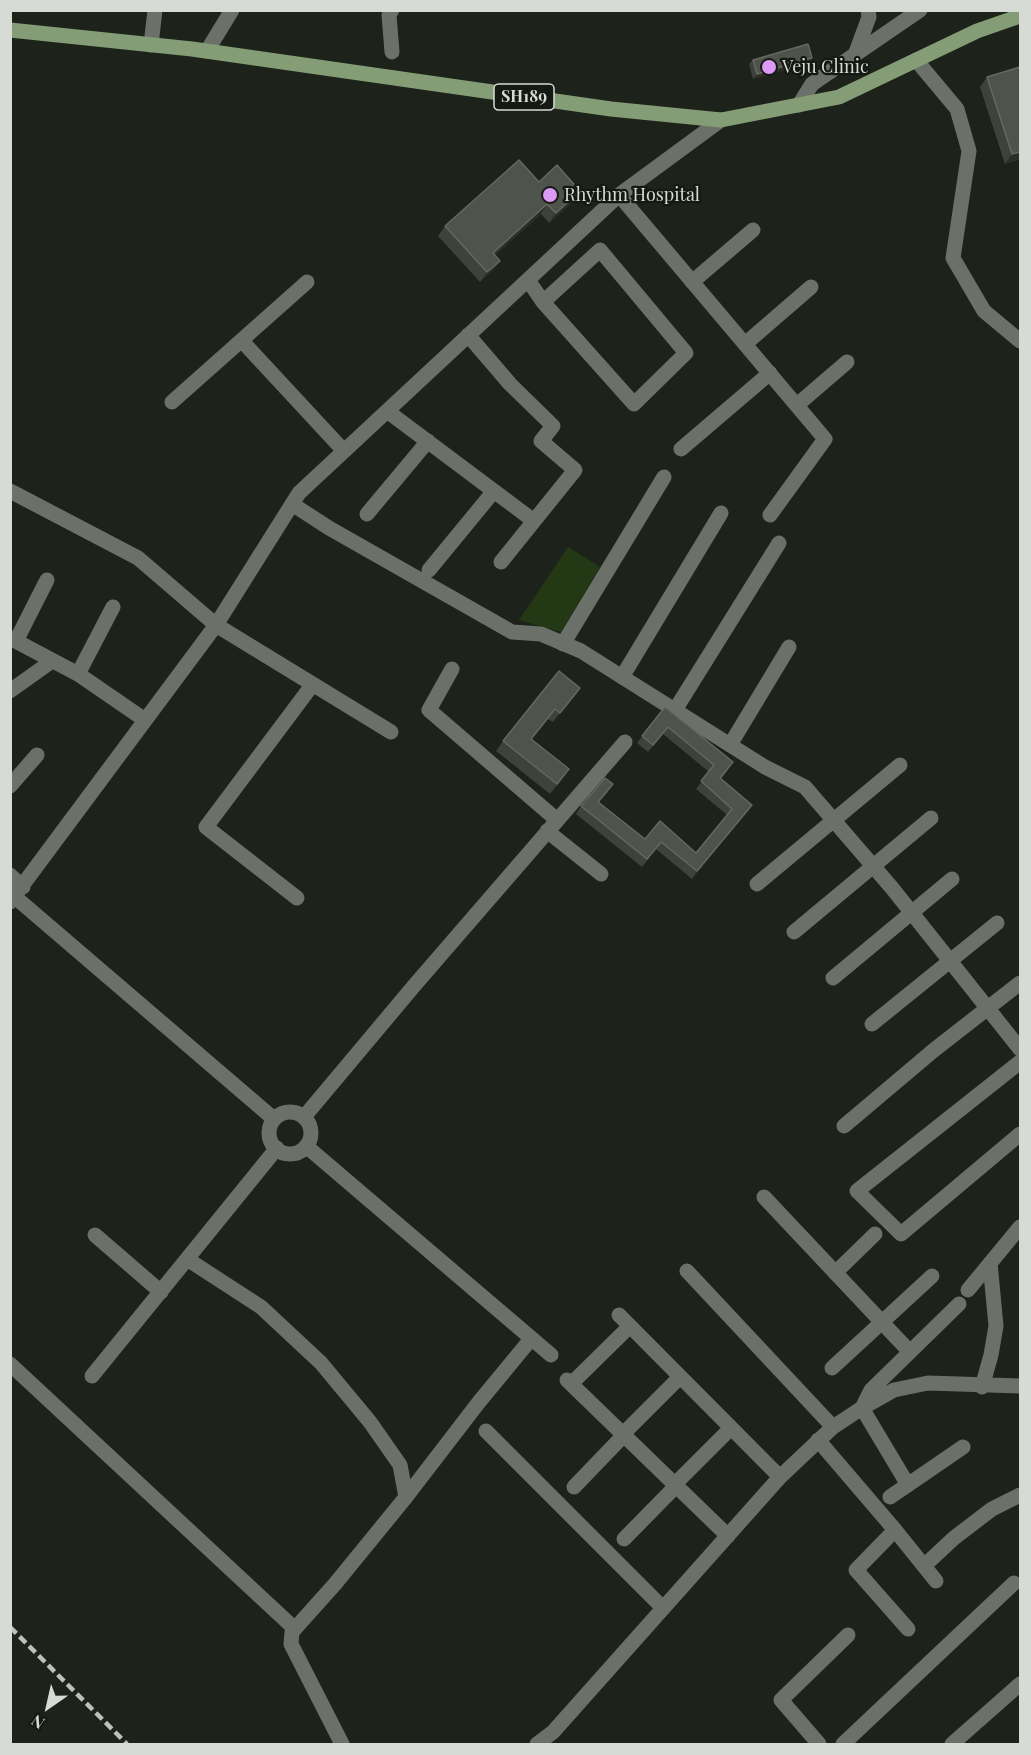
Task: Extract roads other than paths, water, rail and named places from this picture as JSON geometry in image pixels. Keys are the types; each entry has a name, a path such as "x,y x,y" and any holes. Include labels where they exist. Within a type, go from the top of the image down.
{"main road":[{"name":"SH189","path":"10,30 207,51 611,109 721,120 839,97 977,31 1020,16"}],"street":[{"path":"151,45 154,10"},
{"path":"207,51 232,10"},
{"path":"392,10 389,15 392,52"},
{"path":"855,55 869,17 868,10"},
{"path":"799,105 812,84 920,10"},
{"path":"916,60 957,109 969,151 953,258 984,311 1020,341"},
{"path":"16,895 216,625 299,494 619,195 721,120"},
{"path":"619,195 825,439 770,515"},
{"path":"528,280 543,302 634,404 686,353 582,229"},
{"path":"692,282 753,230"},
{"path":"543,302 600,250"},
{"path":"172,402 307,282"},
{"path":"745,344 811,287"},
{"path":"468,335 510,384 553,426 541,441 575,470 501,562"},
{"path":"242,341 344,451"},
{"path":"796,405 847,362"},
{"path":"681,450 770,374"},
{"path":"387,411 534,521"},
{"path":"367,514 428,441"},
{"path":"563,644 663,477"},
{"path":"10,491 138,558 216,625 391,732"},
{"path":"429,570 494,491"},
{"path":"292,504 329,528 512,632 541,634 581,651 765,767 805,787 912,912 1020,1049"},
{"path":"622,677 721,513"},
{"path":"675,710 779,543"},
{"path":"47,580 13,640 78,674 145,720"},
{"path":"78,674 113,607"},
{"path":"730,745 789,647"},
{"path":"10,691 52,661"},
{"path":"452,669 429,710 602,874"},
{"path":"297,898 206,827 313,684"},
{"path":"304,1117 625,742"},
{"path":"10,786 37,755"},
{"path":"757,884 900,765"},
{"path":"794,932 931,818"},
{"path":"10,875 16,895 274,1119"},
{"path":"833,978 952,879"},
{"path":"872,1024 997,923"},
{"path":"844,1126 934,1050 1020,982"},
{"path":"1020,1062 857,1191 901,1234 1020,1134"},
{"path":"287,1112 294,1112 304,1117 310,1126 311,1133 306,1146 295,1153 282,1152 277,1148 272,1143 269,1131 274,1119 287,1112"},
{"path":"306,1146 550,1355"},
{"path":"92,1376 277,1148"},
{"path":"764,1197 910,1352"},
{"path":"968,1290 1020,1227"},
{"path":"835,1273 875,1234"},
{"path":"95,1235 161,1292"},
{"path":"187,1259 261,1307 321,1363 370,1422 400,1466 406,1497"},
{"path":"982,1386 996,1326 990,1263"},
{"path":"687,1271 833,1427"},
{"path":"832,1368 932,1276"},
{"path":"862,1408 871,1390 959,1304"},
{"path":"728,1536 569,1382 624,1320 780,1478"},
{"path":"342,1744 330,1725 291,1644 292,1632 335,1584 406,1497 531,1338"},
{"path":"10,1364 295,1629"},
{"path":"574,1487 680,1377"},
{"path":"537,1744 553,1732 780,1478 833,1427 894,1390 928,1383 1020,1386"},
{"path":"862,1408 908,1485"},
{"path":"624,1539 731,1428"},
{"path":"486,1431 663,1608"},
{"path":"818,1440 936,1581"},
{"path":"890,1497 963,1447"},
{"path":"924,1566 992,1509 1020,1495"},
{"path":"895,1530 856,1570 908,1629"},
{"path":"843,1744 1014,1583"},
{"path":"819,1744 781,1700 848,1635"},
{"path":"956,1743 1020,1684"}],"railway":[{"path":"10,1627 127,1744"}],"place":[{"name":"Veju Clinic","path":"769,67"},
{"name":"Rhythm Hospital","path":"550,195"}]}
